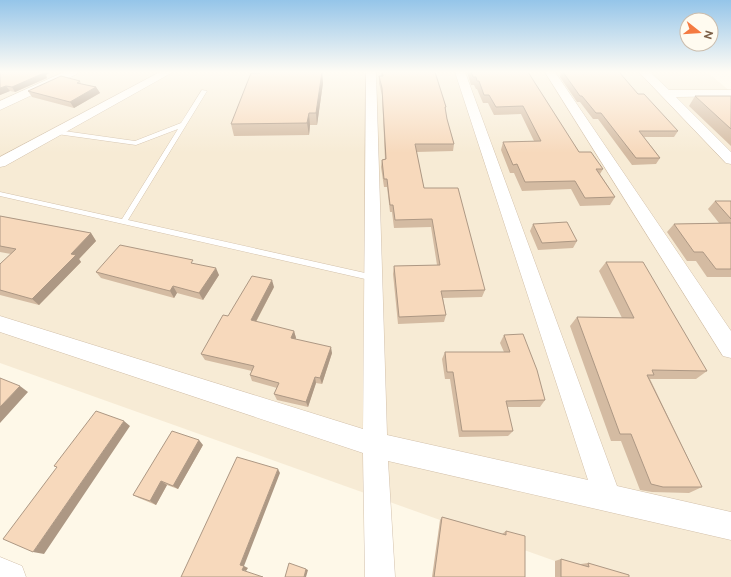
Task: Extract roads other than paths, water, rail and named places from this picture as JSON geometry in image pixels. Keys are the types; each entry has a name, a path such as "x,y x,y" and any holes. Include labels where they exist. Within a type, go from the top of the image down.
{"street":[{"path":"0,106 15,99"},
{"path":"0,163 118,99"},
{"path":"371,99 375,444 380,577"},
{"path":"469,99 607,497"},
{"path":"568,99 731,349"},
{"path":"671,99 731,160"},
{"path":"0,324 375,444 731,526"},
{"path":"0,572 11,577"}],"lane":[{"path":"124,221 199,99"},
{"path":"57,132 136,143 184,124"},
{"path":"0,194 374,278"}]}
